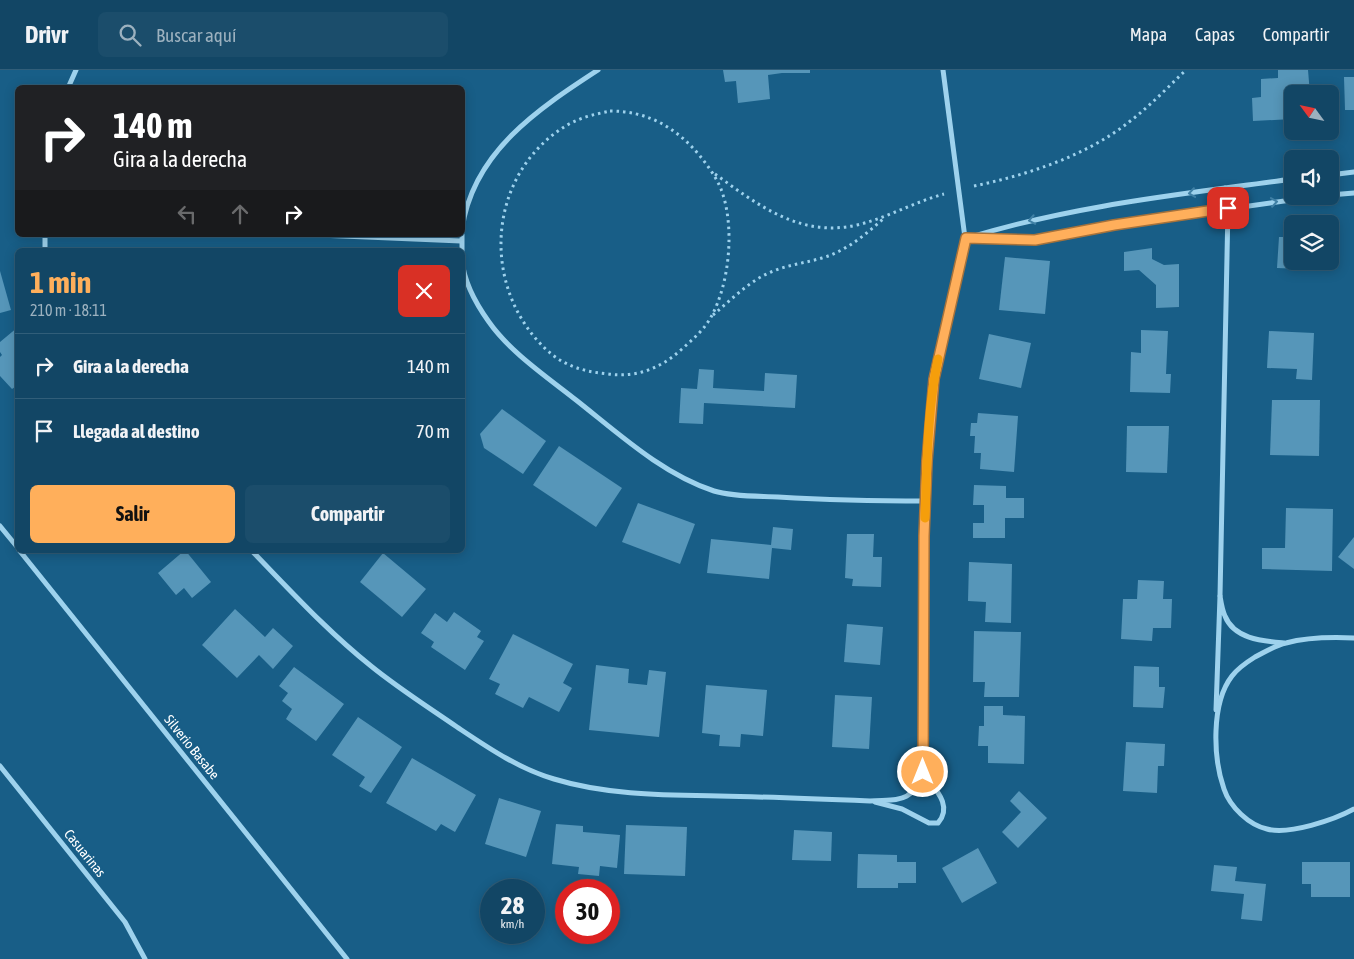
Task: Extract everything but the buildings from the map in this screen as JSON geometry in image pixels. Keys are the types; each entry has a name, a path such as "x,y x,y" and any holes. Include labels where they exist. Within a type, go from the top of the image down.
{"street":[{"path":"69,85 76,70"},
{"path":"465,212 471,194 486,164 505,142 533,114 598,70"},
{"path":"254,553 332,632 370,666 467,734 505,757 552,778 603,789 673,795 870,801 900,799 908,796 918,786 923,772 927,461 934,379 966,238 942,70"},
{"path":"1339,174 1354,172"},
{"path":"966,238 1026,221 1111,205 1284,180"},
{"path":"1225,188 1228,208 1220,596 1215,721 1216,751 1224,789 1239,812 1254,824 1268,830 1287,830 1306,826 1354,810"},
{"path":"1339,194 1354,193"},
{"path":"966,238 1035,240 1114,225 1284,201"},
{"path":"414,237 461,238"},
{"path":"465,272 470,291 489,322 507,344 633,445 687,480 716,491 752,496 850,501 926,501"},
{"name":"Silverio Basabe","path":"0,526 15,545"},
{"name":"Silverio Basabe","path":"21,553 347,959"},
{"path":"1220,596 1225,617 1233,628 1244,635 1259,640 1285,643 1309,639 1354,638"},
{"path":"1215,721 1222,692 1232,676 1245,663 1285,643"},
{"name":"Casuarinas","path":"0,766 125,922 145,959"},
{"path":"870,801 902,809 929,822 938,823 945,810 943,801 923,772"}],"path":[{"path":"711,317 723,287 728,246 728,226 721,189 713,173 687,142 672,129 653,119 630,113 610,111 569,124 540,147 521,170 509,195 504,217 501,246 507,290 521,317 539,342 558,359 582,370 610,375 647,372 677,354 696,336 711,317 753,282 769,272 824,257 842,250 868,232 885,216"}],"slow traffic":[{"path":"925,518 931,412 938,359"}],"route":[{"path":"923,772 924,536 927,461 934,379 966,238 1035,240 1114,225 1228,208"}]}
